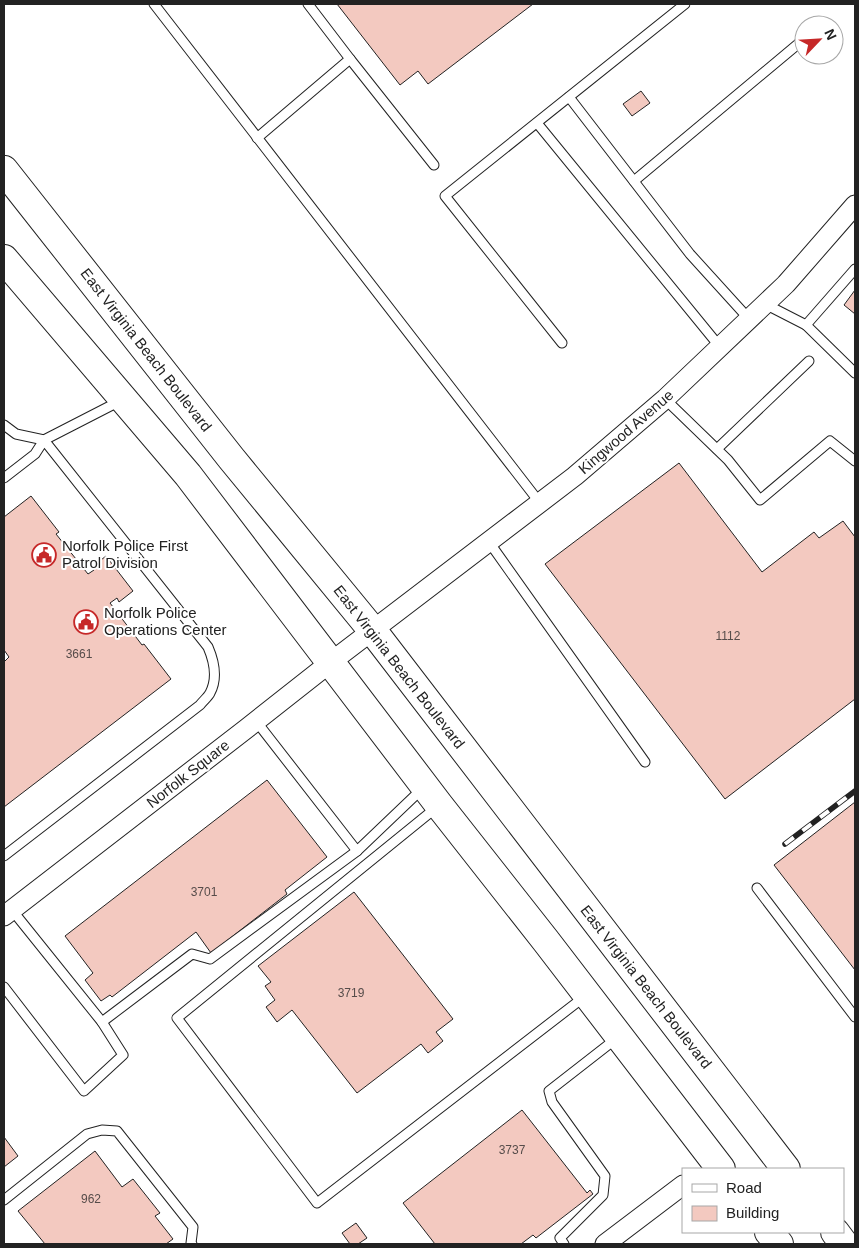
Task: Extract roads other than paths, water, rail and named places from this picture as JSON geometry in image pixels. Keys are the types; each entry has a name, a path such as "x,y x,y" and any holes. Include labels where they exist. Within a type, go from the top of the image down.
{"main road":[{"name":"East Virginia Beach Boulevard","path":"4,170 219,444 373,631 785,1168"},
{"path":"4,259 188,475 432,796 619,1037 713,1166"},
{"path":"770,1233 779,1244"},
{"path":"836,1233 844,1244"}],"street":[{"name":"Kingwood Avenue","path":"373,631 575,476 665,399 786,284 855,205"},
{"name":"Norfolk Square","path":"8,913 373,631"},
{"path":"605,1244 682,1186"}],"lane":[{"path":"154,4 540,503"},
{"path":"308,4 434,165"},
{"path":"562,343 445,196 685,4"},
{"path":"634,181 794,47"},
{"path":"257,138 350,59"},
{"path":"569,97 690,254 749,319"},
{"path":"537,123 720,348"},
{"path":"806,325 855,269"},
{"path":"765,304 806,325 855,373"},
{"path":"717,450 809,361"},
{"path":"4,478 35,454 44,440 124,399"},
{"path":"665,399 728,460 760,500 830,441 855,461"},
{"path":"4,425 16,434 44,440 208,647 214,666 214,681 210,694 200,705 4,856"},
{"path":"489,542 645,762"},
{"path":"256,721 357,851"},
{"path":"102,1022 192,954 210,959 432,796"},
{"path":"432,796 177,1018 317,1203 587,995"},
{"path":"757,888 855,1016"},
{"path":"4,988 84,1091 123,1055 102,1022 8,913"},
{"path":"564,1244 560,1238 603,1195 605,1176 552,1102 549,1091 619,1037"},
{"path":"4,1200 87,1134 102,1130 117,1131 193,1227 190,1244"}],"railway":[{"path":"785,844 855,791"}],"place":[{"name":"Norfolk Police First Patrol Division","path":"44,555"},
{"name":"Norfolk Police Operations Center","path":"86,622"}]}
